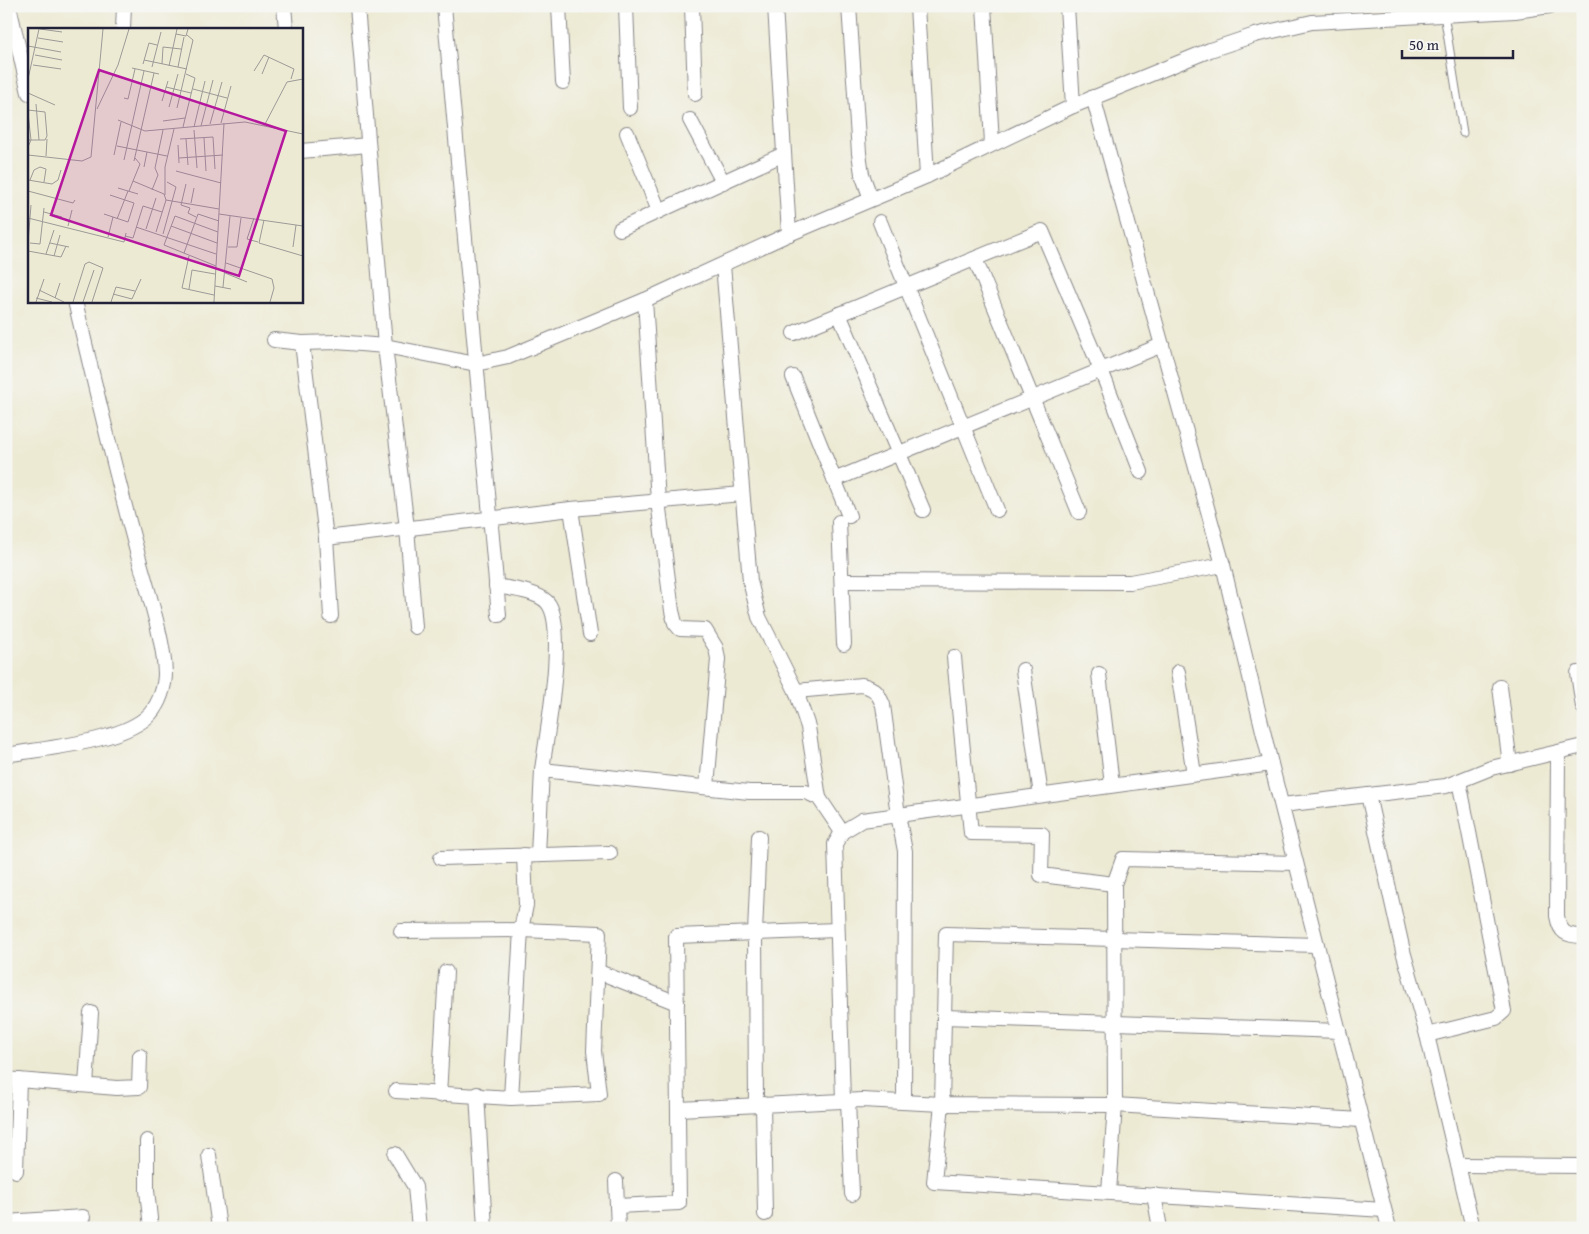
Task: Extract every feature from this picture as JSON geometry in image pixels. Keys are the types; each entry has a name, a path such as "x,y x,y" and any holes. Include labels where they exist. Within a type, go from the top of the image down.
{"street":[{"path":"9,6 28,89"},
{"path":"122,28 124,6"},
{"path":"284,6 286,28"},
{"path":"357,6 385,346 407,528 415,627"},
{"path":"444,6 499,615"},
{"path":"559,6 563,82"},
{"path":"626,6 630,108"},
{"path":"692,6 695,94"},
{"path":"775,6 789,234"},
{"path":"850,6 859,153 862,174 871,199"},
{"path":"917,6 927,176"},
{"path":"984,6 992,143"},
{"path":"1067,6 1073,106"},
{"path":"274,340 385,346 476,364 508,357 645,300 789,234 927,176 992,143 1093,97 1210,50 1255,35 1312,22 1411,11 1444,14 1515,11 1550,6"},
{"path":"1093,97 1224,565 1271,764 1389,1228"},
{"path":"690,120 723,182"},
{"path":"627,133 659,211"},
{"path":"302,151 368,145"},
{"path":"620,229 784,154"},
{"path":"880,222 997,510"},
{"path":"794,333 1042,231 1101,370 1141,472"},
{"path":"974,259 1079,512"},
{"path":"722,265 750,581 759,617 796,691 808,727 819,798 842,832"},
{"path":"645,300 658,501 676,623 680,629 705,630 716,648 718,659 707,787"},
{"path":"6,755 99,739 124,731 140,723 150,714 163,690 165,673 160,640 110,451 79,305"},
{"path":"839,314 923,510"},
{"path":"302,343 326,538 331,616"},
{"path":"834,480 1162,345"},
{"path":"792,377 834,480 844,519 842,581 844,644"},
{"path":"326,538 571,509 742,494"},
{"path":"571,509 590,634"},
{"path":"842,581 1130,582 1224,565"},
{"path":"496,586 530,593 546,601 554,615 558,644 526,905 520,930 511,1098"},
{"path":"954,657 971,833 1042,834 1041,876 1114,884"},
{"path":"1023,670 1041,795"},
{"path":"1178,672 1194,774"},
{"path":"1578,673 1583,707"},
{"path":"1100,674 1112,785"},
{"path":"796,691 862,685 871,687 879,694 883,705 898,815 905,851 904,1102"},
{"path":"1500,688 1510,764"},
{"path":"1282,805 1446,786 1491,768 1583,746"},
{"path":"1558,752 1557,916 1560,929 1564,934 1583,936"},
{"path":"852,1194 837,930 835,844 842,832 862,820 1271,764"},
{"path":"542,770 749,792 806,792 819,798"},
{"path":"1428,1035 1496,1018 1504,1011 1459,781"},
{"path":"1368,795 1403,951 1428,1035 1473,1228"},
{"path":"758,838 755,933 765,1214"},
{"path":"441,858 610,854"},
{"path":"1109,1192 1115,1105 1114,884 1124,859 1296,863"},
{"path":"396,1091 439,1095 477,1094 511,1098 599,1094 594,1051 599,933 520,930 401,931"},
{"path":"617,1206 679,1203 676,936 837,930"},
{"path":"1317,945 946,934 942,1104 934,1182 1384,1210"},
{"path":"439,1095 446,972"},
{"path":"598,972 677,1003"},
{"path":"86,1085 91,1013"},
{"path":"944,1016 1339,1032"},
{"path":"16,1171 13,1080 139,1087 140,1056"},
{"path":"477,1094 485,1228"},
{"path":"679,1109 846,1100 942,1104 1115,1105 1361,1120"},
{"path":"147,1141 147,1190 151,1228"},
{"path":"395,1154 415,1187 419,1228"},
{"path":"209,1155 219,1228"},
{"path":"1458,1165 1583,1166"},
{"path":"616,1181 618,1228"},
{"path":"1154,1195 1160,1228"},
{"path":"6,1222 83,1217"}],"lane":[{"path":"1444,14 1463,133"}]}
